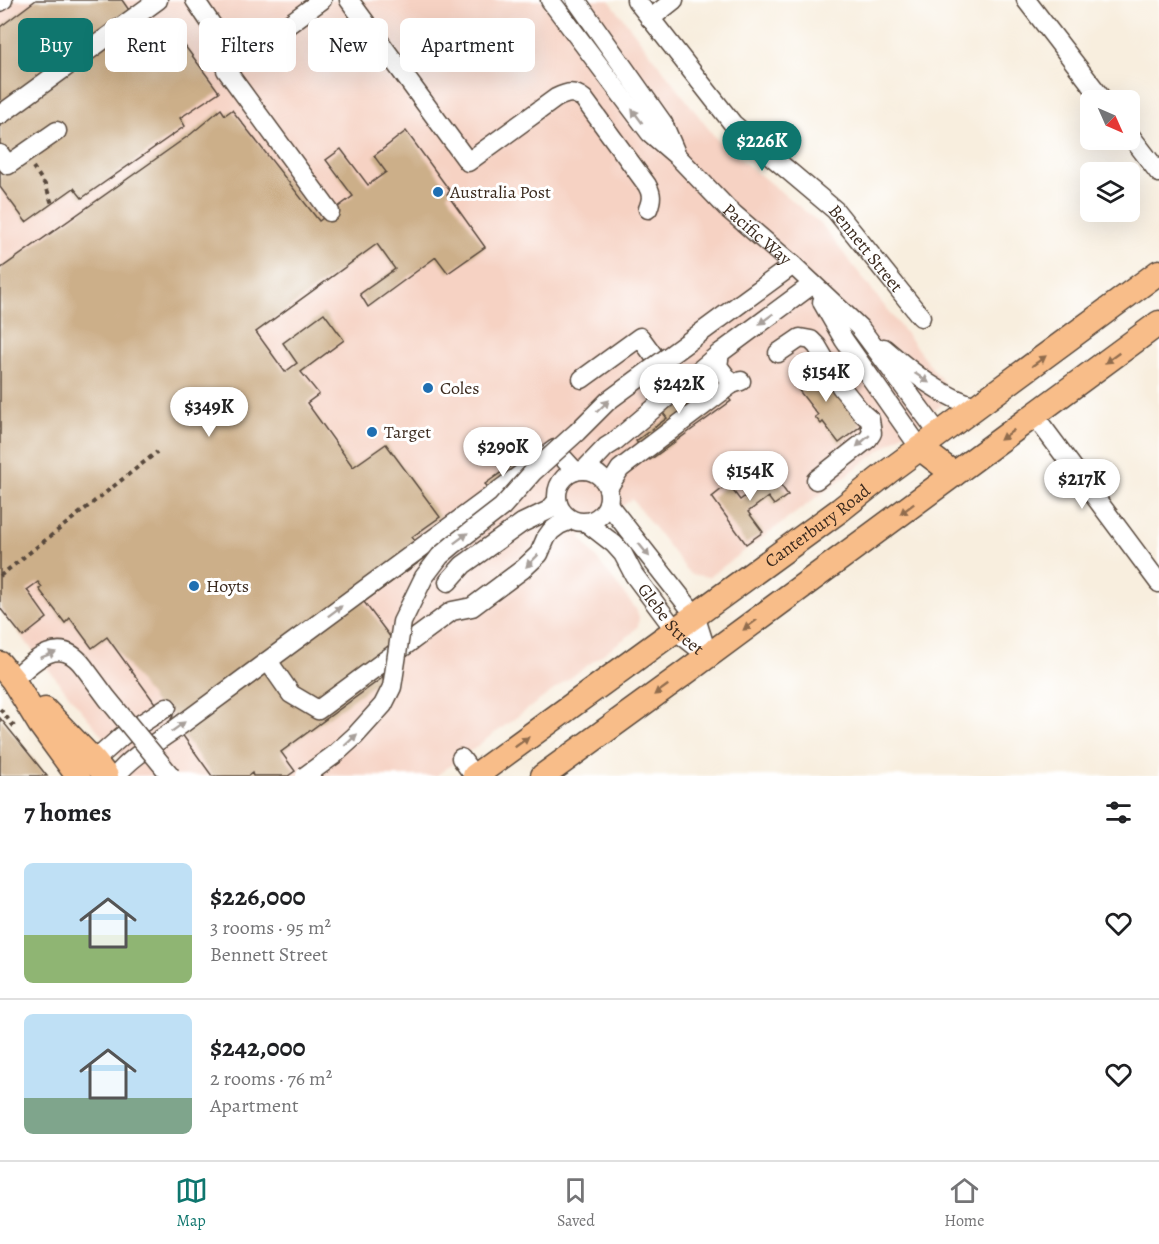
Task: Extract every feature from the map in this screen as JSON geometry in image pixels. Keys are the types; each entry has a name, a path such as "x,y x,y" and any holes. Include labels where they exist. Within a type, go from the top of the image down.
{"main road":[{"name":"Canterbury Road","path":"470,770 675,630 1159,272"},
{"path":"543,776 1159,323"},
{"path":"930,441 954,474"},
{"path":"6,672 50,714 92,772"}],"street":[{"path":"0,115 158,0"},
{"path":"195,0 205,18"},
{"path":"296,19 322,0"},
{"path":"349,0 468,162 556,98 577,94 584,99 647,185 652,194 648,209"},
{"name":"Pacific Way","path":"550,0 650,134 678,157 728,209 793,265 860,328 930,441"},
{"name":"Pacific Way","path":"576,0 663,123 678,157"},
{"name":"Bennett Street","path":"636,0 733,124 835,210 921,317"},
{"path":"650,19 674,0"},
{"path":"1026,0 1095,90"},
{"path":"235,72 330,212"},
{"path":"0,154 8,165 57,131"},
{"path":"1140,148 1159,173"},
{"path":"305,776 355,736 383,705 392,687 402,622 424,577 440,556 502,507 533,472 608,401 793,265"},
{"path":"579,471 720,353 813,284"},
{"name":"Pacific Way","path":"813,284 844,340 930,441"},
{"path":"860,328 910,370 958,400 977,406"},
{"path":"582,379 640,337 659,363"},
{"path":"778,353 800,338 811,340 817,346 841,387 870,420 872,426 872,433 868,439 816,480"},
{"path":"268,661 291,694 318,710 452,611 472,607 523,569 539,554 546,537 559,525 600,516 605,511 608,496 620,470 628,462 737,383 718,366 720,353"},
{"path":"1034,415 1159,583"},
{"path":"549,454 579,471"},
{"path":"549,454 559,509 564,515 579,521"},
{"path":"116,776 133,759 549,454"},
{"path":"448,582 463,564 522,523 549,510 561,481 568,475 579,471 591,471 604,481 608,496"},
{"name":"Glebe Street","path":"608,496 695,615 708,656"},
{"name":"Glebe Street","path":"579,521 614,544 675,630 708,656"},
{"path":"422,547 448,582 462,608"},
{"path":"6,672 55,652 69,653 80,661 171,776"},
{"path":"92,772 122,736 167,707"}],"path":[{"path":"0,576 157,453"}],"shaded area":[{"path":"0,0 609,0 718,141 822,225 946,386 943,404 709,577 690,574 632,499 580,537 636,609 639,617 638,626 632,633 436,776 112,776 107,769 121,759 0,610"}],"building":[{"path":"36,0 122,0 134,18 105,18 105,72 187,72 187,49 199,65 199,72 204,72 219,92 180,118 185,126 82,198 74,188 26,222 0,187 0,27"},
{"path":"221,109 225,115 232,110 319,221 353,196 326,160 341,149 368,185 386,172 374,156 406,131 450,191 447,194 485,247 448,273 436,257 368,307 360,294 395,269 377,244 256,332 285,372 297,363 283,343 324,313 344,340 301,372 319,394 307,403 353,467 386,444 440,517 412,537 426,557 364,602 391,638 382,678 281,752 295,771 288,776 253,776 252,773 248,776 212,776 171,719 173,716 167,707 157,706 107,637 92,648 70,618 65,623 39,589 42,587 38,582 27,590 47,618 23,637 0,608 0,269 191,134"},
{"path":"816,366 862,425 839,443 823,422 821,424 815,417 818,415 790,379 806,367 809,371"},
{"path":"664,376 686,404 717,382 731,401 650,460 636,441 667,418 647,389"},
{"path":"765,463 788,495 774,505 768,497 748,512 763,532 746,544 712,497 728,484 740,500 759,486 750,474"},
{"path":"513,464 522,472 495,493 485,484"},
{"path":"0,718 47,776 0,776"}],"place":[{"name":"Australia Post","path":"438,192"},
{"name":"Coles","path":"428,388"},
{"name":"Target","path":"372,432"},
{"name":"Hoyts","path":"194,586"}]}
